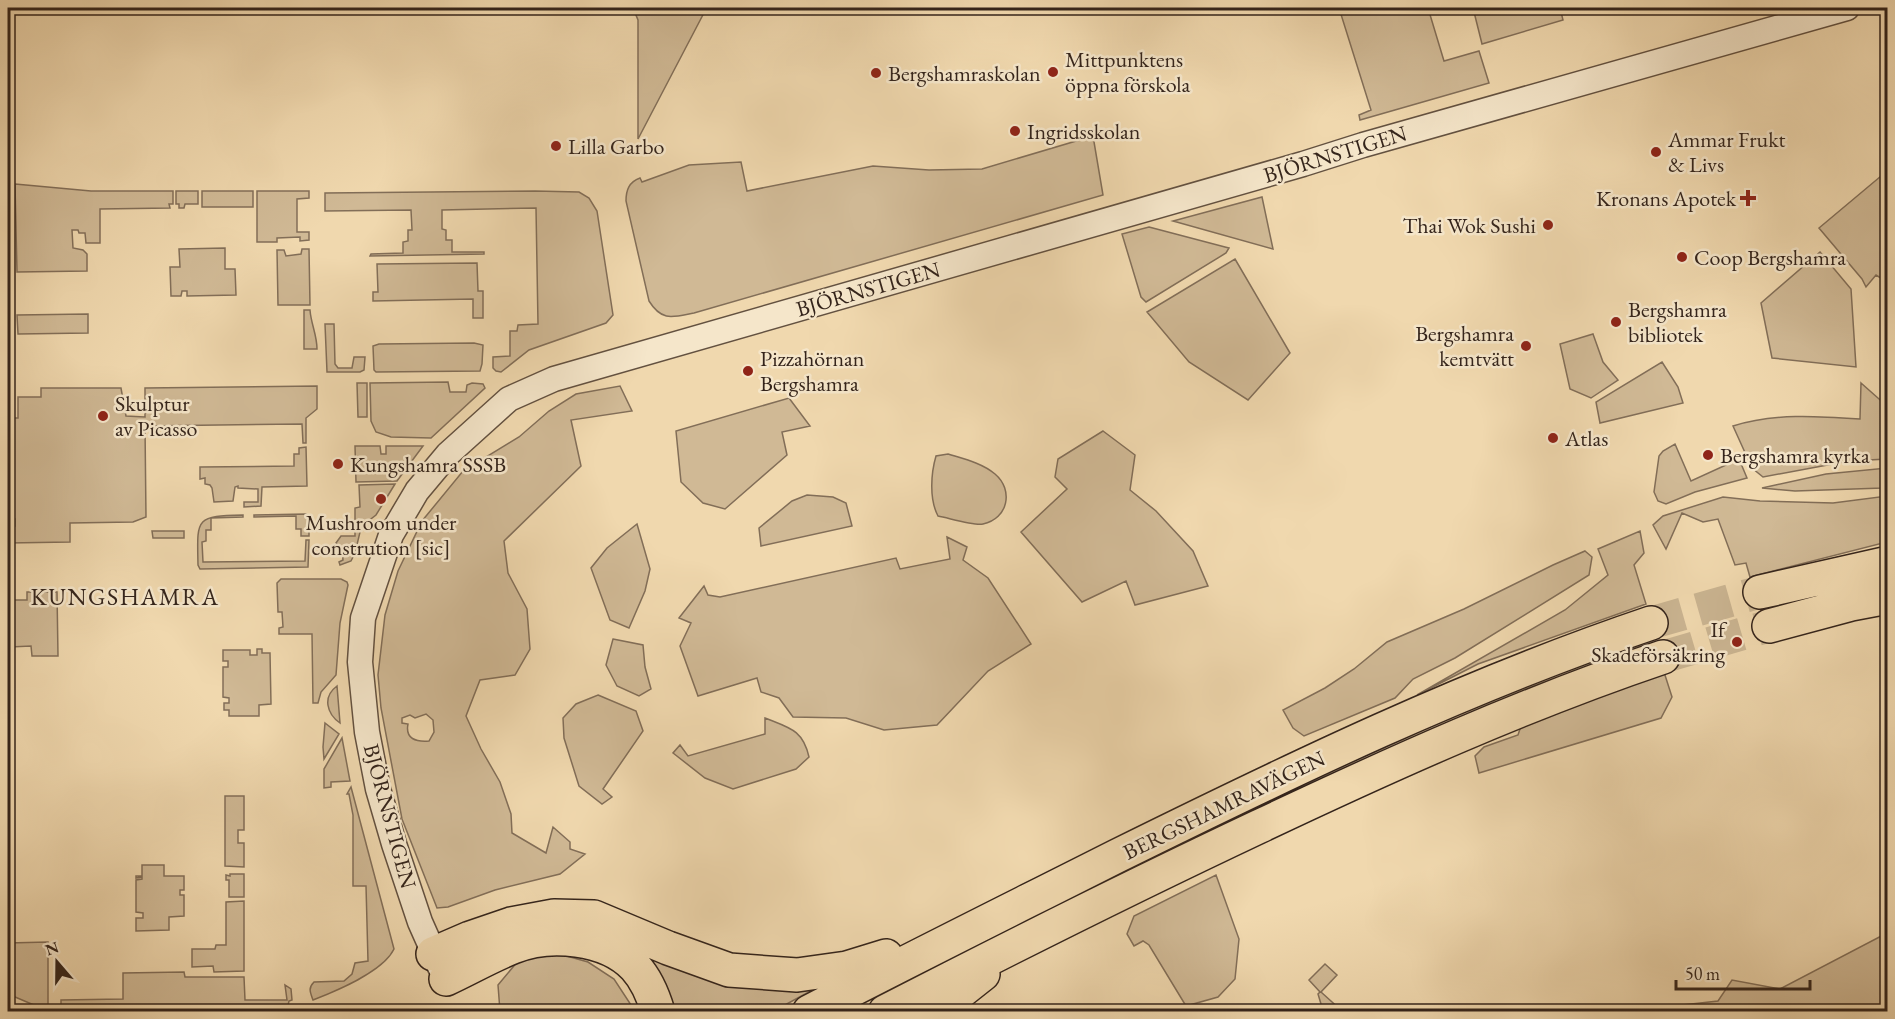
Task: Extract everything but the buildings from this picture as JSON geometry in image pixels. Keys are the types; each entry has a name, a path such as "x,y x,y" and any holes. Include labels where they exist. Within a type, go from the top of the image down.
{"highway":[{"path":"1760,592 1886,572"},
{"path":"1769,626 1851,604 1886,572"},
{"name":"BERGSHAMRAVÄGEN","path":"809,1011 954,936 1372,734 1571,651 1651,623"},
{"name":"BERGSHAMRAVÄGEN","path":"885,1011 1031,937 1386,766 1583,684 1663,657"},
{"path":"440,967 470,938 501,928 554,916 594,917 668,948 729,970 797,975 847,968 954,936"},
{"path":"943,1011 959,993 1031,937"},
{"path":"440,967 548,939 583,940 616,952 635,966 651,989 658,1011"}],"street":[{"name":"BJÖRNSTIGEN","path":"440,967 420,922 378,789 367,732 360,662 363,618 391,535 417,491 448,454 509,399 554,379 1256,178 1363,145 1848,8"}],"shaded area":[{"path":"633,8 706,9 638,139 638,20"},
{"path":"1339,8 1428,8 1444,61 1479,51 1489,83 1360,120 1359,115 1371,110"},
{"path":"1473,8 1560,8 1563,20 1482,44"},
{"path":"1093,136 1103,195 694,313 663,315 649,301 626,201 629,187 640,178 642,182 689,165 741,162 747,191 873,166 929,170 982,169"},
{"path":"1887,171 1887,282 1876,275 1866,287 1862,279 1819,228"},
{"path":"15,184 91,191 173,191 173,204 169,204 170,208 100,209 100,243 86,243 85,233 72,230 73,248 83,250 87,254 87,271 17,272"},
{"path":"176,191 198,191 198,204 185,204 184,208 179,208 179,204 176,204"},
{"path":"202,191 253,191 253,207 202,207"},
{"path":"257,191 309,191 309,198 297,199 297,232 309,232 309,240 300,241 300,237 277,238 277,242 257,242"},
{"path":"579,192 589,198 597,211 613,315 606,323 529,350 501,372 493,368 493,357 510,356 510,331 517,331 518,325 538,324 536,208 442,210 442,229 446,230 446,240 452,240 452,252 484,252 484,254 370,256 371,254 403,253 403,242 408,241 408,230 412,230 411,210 325,211 325,193"},
{"path":"1262,197 1273,249 1173,221"},
{"path":"1149,227 1229,248 1226,253 1146,302 1141,297 1122,234"},
{"path":"225,248 225,269 235,269 236,295 187,296 187,291 182,291 181,296 171,296 170,267 180,267 179,249"},
{"path":"302,249 309,249 310,305 278,305 277,250 284,250 286,256 301,254"},
{"path":"1820,252 1851,289 1856,367 1772,358 1761,303"},
{"path":"1235,259 1290,353 1248,400 1189,362 1147,312"},
{"path":"477,263 478,291 483,291 483,318 473,318 473,299 373,301 373,292 378,292 377,264"},
{"path":"304,310 310,310 317,349 304,349"},
{"path":"88,314 88,333 18,334 17,315"},
{"path":"325,324 334,324 335,364 338,368 352,368 354,357 365,357 364,370 327,372"},
{"path":"1593,334 1603,362 1618,380 1591,398 1570,389 1560,344"},
{"path":"474,343 483,345 480,371 376,372 374,370 373,346 379,344"},
{"path":"1662,362 1678,387 1683,403 1600,423 1596,402"},
{"path":"448,382 450,392 466,392 467,385 472,383 483,384 485,388 431,438 391,437 376,432 371,421 370,383"},
{"path":"357,383 367,383 367,417 358,417"},
{"path":"1861,383 1887,406 1887,459 1849,461 1763,477 1752,468 1733,426 1780,417 1860,419"},
{"path":"317,386 317,409 306,418 306,443 303,443 302,424 145,426 146,517 133,522 70,523 70,542 8,543 8,526 15,526 15,519 8,519 8,418 18,418 18,397 41,397 41,388 121,388 126,416 145,417 145,388"},
{"path":"620,386 632,411 571,420 581,466 504,541 508,573 527,609 530,649 515,675 480,680 466,716 500,782 511,814 512,833 546,853 553,827 570,842 570,849 585,854 560,874 495,890 448,907 437,908 402,819 381,708 378,675 385,615 398,571 422,521 463,471 519,437 549,411 576,394","holes":["426,714 433,720 434,732 429,741 412,738 408,733 408,724 402,723 402,718 410,715 415,718"]},
{"path":"789,398 810,426 782,432 787,455 725,509 703,503 681,482 676,431"},
{"path":"1103,431 1135,455 1130,490 1156,511 1193,551 1208,586 1135,605 1126,581 1082,602 1021,532 1067,489 1055,477 1058,459"},
{"path":"1675,444 1691,481 1739,459 1747,478 1695,492 1666,504 1658,501 1654,492 1659,456"},
{"path":"355,446 380,446 381,454 386,454 386,446 423,446 397,481 356,482"},
{"path":"306,447 307,486 262,487 261,506 244,507 244,502 258,502 258,489 238,488 238,486 235,487 233,501 214,502 212,488 205,484 205,478 200,479 200,467 294,466 294,454 299,454 299,448"},
{"path":"948,454 984,467 1001,481 1005,488 1006,503 998,516 991,521 979,524 938,516 932,494 933,470 936,456"},
{"path":"1887,468 1887,487 1883,488 1795,491 1762,488 1826,474"},
{"path":"395,484 376,515 360,532 351,561 340,565 339,562 343,560 342,549 336,543 341,536 355,536 355,508 360,507 359,485"},
{"path":"807,495 833,497 846,503 852,526 761,546 759,528 792,501"},
{"path":"1887,496 1887,542 1750,577 1746,563 1735,565 1718,519 1703,522 1682,513 1666,549 1653,525 1663,516 1723,497 1760,501 1833,503"},
{"path":"306,514 309,518 309,536 301,536 301,529 296,529 296,516 254,517 254,515"},
{"path":"243,515 243,517 212,518 216,517"},
{"path":"211,518 211,530 206,530 206,541 202,542 203,562 305,561 306,540 309,540 308,567 200,569 198,565 199,529 202,523"},
{"path":"637,524 650,569 645,591 629,628 610,620 591,568 607,548"},
{"path":"152,531 184,531 184,538 153,538"},
{"path":"1640,531 1644,553 1634,565 1646,604 1478,664 1417,695 1565,610 1608,575 1598,549"},
{"path":"947,537 967,547 963,560 988,578 1031,644 988,671 937,725 884,730 846,718 793,717 779,698 761,692 757,678 698,696 680,646 691,623 679,618 704,586 708,595 720,597 896,558 900,569 950,559"},
{"path":"1585,551 1592,557 1589,575 1455,658 1413,679 1395,698 1304,736 1293,728 1283,710 1325,688 1354,669 1387,642 1464,609"},
{"path":"281,579 341,579 348,585 340,623 336,675 321,692 318,703 313,703 312,634 279,634 279,628 283,627 282,612 278,612 277,583"},
{"path":"27,592 57,592 58,656 32,656 31,646 10,647 9,600 27,600"},
{"path":"613,639 643,645 645,667 651,689 639,696 617,686 606,665"},
{"path":"257,649 262,649 262,653 270,653 271,704 259,705 259,716 229,716 229,710 224,710 224,703 229,703 229,698 223,697 223,667 228,667 228,661 223,661 223,650 250,650 250,655 257,655"},
{"path":"1664,672 1672,697 1661,718 1479,773 1475,756 1484,747 1518,735 1521,726"},
{"path":"337,686 340,723 332,715 328,705 329,695"},
{"path":"598,695 636,711 643,731 603,789 612,797 602,804 579,786 564,738 563,718 576,704"},
{"path":"765,718 794,731 803,741 809,757 796,769 733,789 705,778 673,753 680,745 688,756 765,734"},
{"path":"325,723 339,734 324,759 323,747"},
{"path":"342,738 350,781 331,782 331,787 324,788 324,769"},
{"path":"351,787 394,949 370,973 313,1000 310,990 314,982 344,981 352,974 355,963 368,961 366,886 353,886 353,815 349,794 347,794"},
{"path":"225,796 244,796 244,830 238,830 238,843 244,843 244,867 225,866"},
{"path":"142,865 164,865 164,876 184,876 184,890 180,890 180,895 184,895 184,916 169,917 169,930 136,931 136,918 143,918 143,913 136,912 136,880 142,877 136,878 136,876 142,876"},
{"path":"230,874 244,874 244,897 229,897 229,880 226,880 226,875 230,876"},
{"path":"1216,875 1239,939 1235,979 1218,997 1186,1006 1149,945 1143,941 1134,946 1127,934 1134,916"},
{"path":"244,901 244,971 214,972 213,966 192,967 192,949 215,949 216,945 226,945 226,902"},
{"path":"1887,933 1887,1011 1629,1011 1718,1001 1732,980 1780,989"},
{"path":"48,942 48,1011 8,994 8,943"},
{"path":"643,947 827,982 774,1011 673,1011"},
{"path":"556,953 588,962 614,979 633,1011 500,1011 498,985 518,961"},
{"path":"1325,964 1337,975 1321,992 1342,1011 1317,1011 1321,1004 1318,994 1320,992 1309,980"},
{"path":"184,972 185,977 244,977 245,1000 287,1000 285,985 291,989 292,1000 288,1005 281,1006 282,1009 287,1010 281,1011 61,1011 61,1000 123,999 123,973"}],"tunnel":[{"path":"1651,623 1760,592"},
{"path":"1663,657 1769,626"}],"place":[{"name":"Mittpunktens öppna förskola","path":"1053,72"},
{"name":"Bergshamraskolan","path":"876,73"},
{"name":"Ingridsskolan","path":"1015,131"},
{"name":"Lilla Garbo","path":"556,146"},
{"name":"Ammar Frukt & Livs","path":"1656,152"},
{"name":"Kronans Apotek","path":"1748,198"},
{"name":"Thai Wok Sushi","path":"1548,225"},
{"name":"Coop Bergshamra","path":"1682,257"},
{"name":"Bergshamra bibliotek","path":"1616,322"},
{"name":"Bergshamra kemtvätt","path":"1526,346"},
{"name":"Pizzahörnan Bergshamra","path":"748,371"},
{"name":"Skulptur av Picasso","path":"103,416"},
{"name":"Atlas","path":"1553,438"},
{"name":"Bergshamra kyrka","path":"1708,455"},
{"name":"Kungshamra SSSB","path":"338,464"},
{"name":"Mushroom under constrution [sic]","path":"381,499"},
{"name":"If Skadeförsäkring","path":"1737,642"}],"district":[{"name":"KUNGSHAMRA","path":"125,596"}]}
